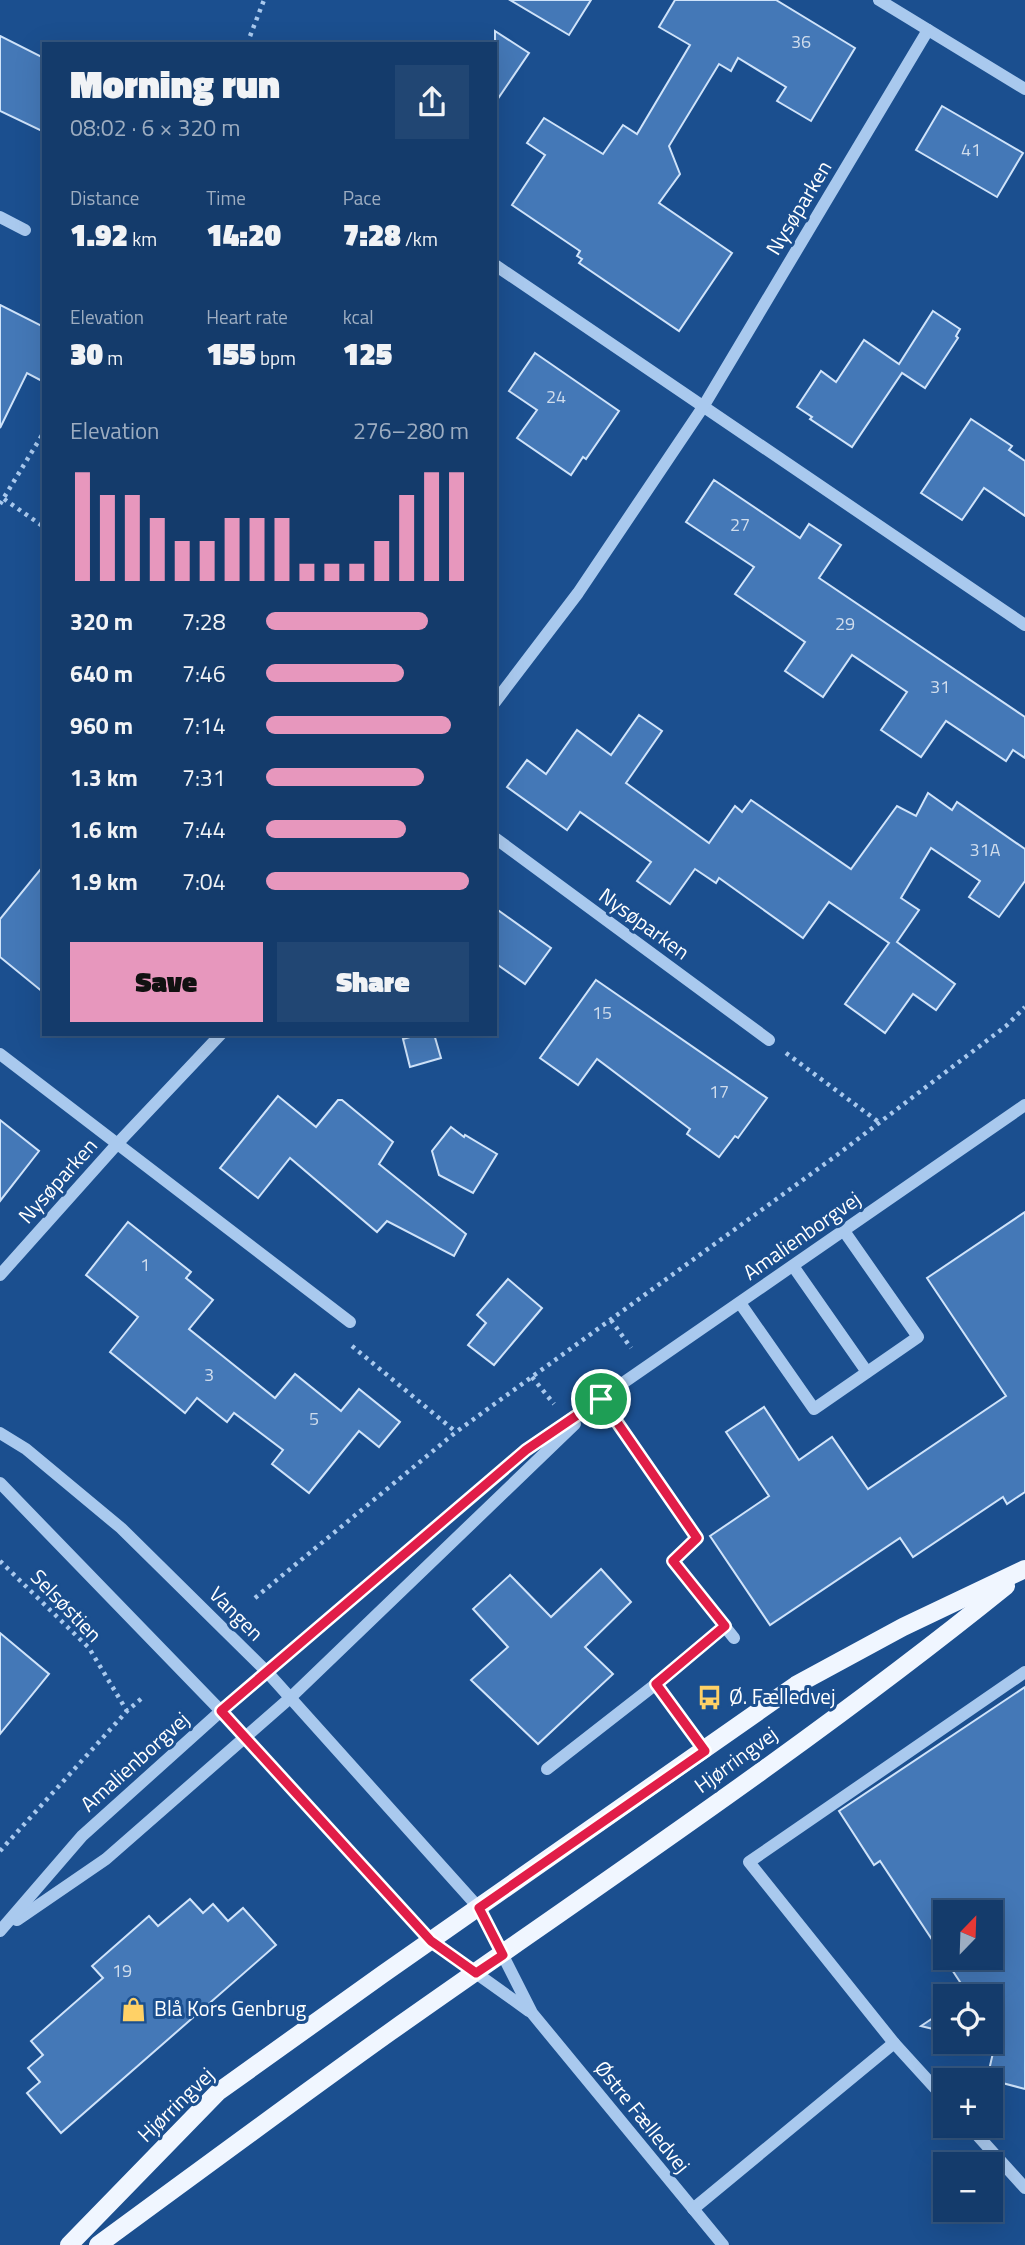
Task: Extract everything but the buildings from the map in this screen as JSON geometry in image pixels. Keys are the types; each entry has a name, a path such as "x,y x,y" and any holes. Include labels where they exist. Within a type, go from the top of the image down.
{"main road":[{"name":"Hjørringvej","path":"69,2245 218,2092 431,1941 796,1685 902,1627 1025,1570"},
{"name":"Hjørringvej","path":"98,2245 378,2041 503,1955 924,1652 1025,1570"}],"street":[{"path":"879,0 1025,89"},
{"name":"Nysøparken","path":"497,699 578,593 703,407 928,30"},
{"path":"0,218 25,230"},
{"path":"497,266 1025,625"},
{"name":"Nysøparken","path":"497,839 769,1040"},
{"name":"Nysøparken","path":"0,1275 118,1143 219,1036"},
{"name":"Nysøparken","path":"0,1054 350,1322"},
{"name":"Amalienborgvej","path":"1,1931 82,1836 221,1711 526,1450 1025,1105"},
{"path":"740,1303 814,1409 867,1373 918,1337 844,1231"},
{"path":"793,1266 867,1373"},
{"path":"601,1399 697,1538 673,1561 734,1638"},
{"name":"Amalienborgvej","path":"1,1931 106,1859 290,1699 601,1399"},
{"name":"Vangen","path":"0,1433 26,1450 121,1528 268,1673 479,1908"},
{"path":"0,1483 221,1711 431,1941 476,1973"},
{"path":"933,2086 894,2043 749,1862 1025,1672"},
{"path":"547,1769 656,1684 705,1751"},
{"path":"479,1908 503,1955"},
{"name":"Østre Fælledvej","path":"503,1955 532,2013 723,2245"},
{"name":"Østre Fælledvej","path":"476,1973 532,2013"},
{"path":"692,2209 894,2043"},
{"path":"980,2138 1025,2188"}],"path":[{"path":"248,42 264,0"},
{"path":"0,504 42,435"},
{"path":"4,499 42,526"},
{"path":"255,1598 456,1432 880,1123 1006,1026 1025,1007"},
{"path":"769,1040 880,1123"},
{"path":"611,1320 646,1368"},
{"path":"350,1322 350,1344 456,1432"},
{"path":"532,1377 569,1421"},
{"name":"Selsøstien","path":"0,1561 89,1648 127,1711"},
{"path":"656,1684 725,1626"},
{"path":"0,1851 127,1711 142,1699"}],"place":[{"name":"Ø. Fælledvej","path":"709,1697"},
{"name":"Blå Kors Genbrug","path":"134,2009"}],"route":[{"path":"601,1399 697,1538 673,1561 725,1626 656,1684 705,1751 479,1908 503,1955 476,1973 431,1941 221,1711 526,1450 601,1399"}]}
